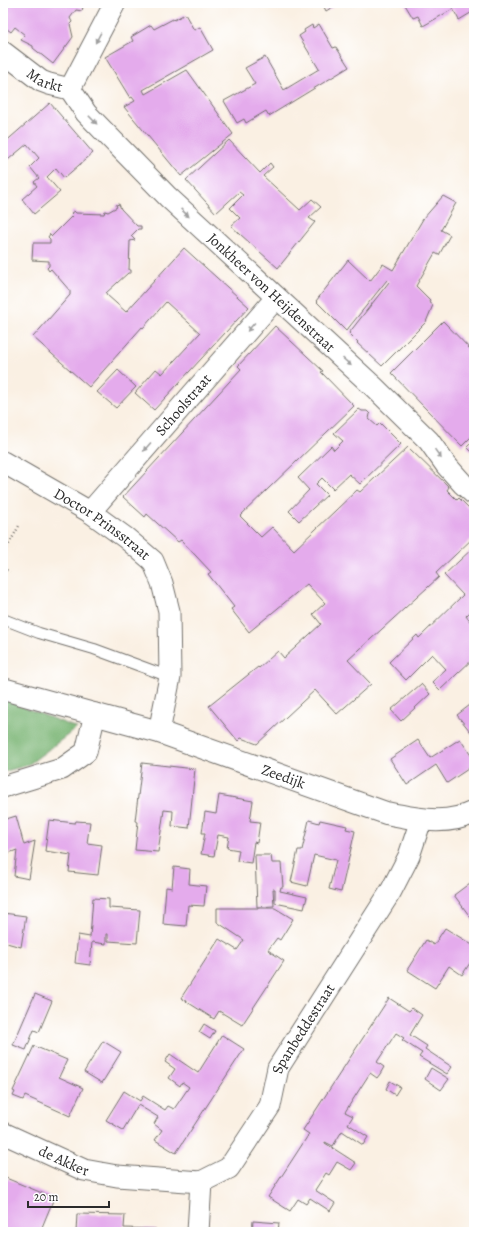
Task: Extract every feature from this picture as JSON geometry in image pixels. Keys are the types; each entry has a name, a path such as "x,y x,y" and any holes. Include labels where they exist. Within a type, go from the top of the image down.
{"main road":[{"name":"Zeedijk","path":"3,689 160,732 386,813 421,820 435,820 452,818 474,812"}],"street":[{"path":"70,89 116,3"},
{"name":"Markt","path":"3,52 41,81 70,89"},
{"name":"Jonkheer von Heijdenstraat","path":"70,89 86,113 162,191 375,388 429,441 446,465 474,494"},
{"name":"Schoolstraat","path":"90,512 276,298"},
{"name":"Doctor Prinsstraat","path":"3,462 90,512 126,538 153,561 162,584 169,611 170,676 160,732"},
{"path":"3,786 62,768 86,752 95,714"},
{"name":"Spanbeddestraat","path":"201,1182 229,1168 270,1106 278,1068 391,891 409,856 421,820"},
{"name":"de Akker","path":"3,1133 84,1170 117,1176 201,1182"},
{"path":"198,1232 201,1182"}],"lane":[{"path":"3,619 39,633 100,651 170,676"}],"path":[{"path":"3,555 19,526"},
{"path":"3,568 10,572"},
{"path":"3,645 8,651"}],"green space":[{"path":"3,700 77,728 28,765 3,772"}],"building":[{"path":"3,3 77,3 78,6 83,7 82,11 76,10 70,18 72,22 70,24 73,37 53,64 33,48 33,46 21,40 25,35 15,27 11,32 3,26"},
{"path":"322,3 335,3 336,5 326,11"},
{"path":"404,3 474,3 474,11 459,20 453,9 423,26 418,16 413,18"},
{"path":"185,14 194,30 200,27 213,50 143,90 145,94 187,70 233,134 181,176 124,107 135,101 132,97 130,98 105,57 133,41 131,37 151,25 154,29"},
{"path":"319,24 333,48 336,47 349,67 269,116 266,111 246,123 244,119 237,123 224,101 255,84 245,68 265,57 284,90 319,69 299,36 305,32 304,30 312,25 313,28"},
{"path":"50,103 93,153 64,178 56,168 47,177 60,192 34,214 22,199 37,186 34,182 39,178 30,167 39,158 27,144 3,164 3,144"},
{"path":"229,140 260,173 270,163 273,167 263,176 300,210 312,199 321,207 309,218 315,222 278,268 231,226 240,218 230,208 243,195 239,192 216,213 186,180"},
{"path":"443,196 456,203 441,230 450,235 439,255 435,253 416,286 433,305 426,322 382,366 357,343 358,342 349,333 389,282 387,280 346,331 316,301 348,260 370,281 383,264 393,270 423,219"},
{"path":"119,204 121,209 137,226 141,226 141,229 138,229 131,236 135,240 130,241 129,270 131,270 131,273 128,273 106,293 126,312 184,248 249,307 154,410 135,393 156,369 162,374 200,333 166,302 89,387 33,337 70,295 70,291 51,269 49,271 47,268 49,266 49,261 32,260 33,243 50,243 50,239 48,237 50,234 52,236 73,215 71,213 74,211 76,213 104,214 105,211 108,212 117,207 116,205"},
{"path":"443,321 474,353 474,434 462,446 391,373"},
{"path":"275,326 323,371 321,372 354,406 240,516 261,537 272,527 294,550 357,490 360,492 408,447 449,487 447,490 457,500 459,498 474,513 474,537 436,573 439,577 348,660 371,684 337,714 315,690 257,744 241,738 238,741 209,706 258,667 259,668 278,651 284,658 321,624 313,614 325,603 307,584 249,632 231,609 234,607 208,574 211,572 181,540 178,542 147,514 145,517 123,497 241,369 238,366"},
{"path":"118,370 136,387 116,408 97,392"},
{"path":"359,409 362,411 367,411 370,414 369,419 377,426 380,423 401,444 360,484 349,474 333,489 322,478 316,484 327,495 299,521 289,511 309,490 298,478 331,446 334,450 343,441 334,433"},
{"path":"474,440 474,454 467,447"},
{"path":"474,547 474,608 466,616 474,627 474,658 440,690 432,682 446,669 432,654 406,680 389,662 417,635 419,638 463,595 444,575"},
{"path":"421,684 430,694 401,721 391,710"},
{"path":"474,702 474,736 457,715"},
{"path":"460,739 474,760 474,765 447,783 436,765 407,785 390,759 418,740 430,758"},
{"path":"142,763 195,769 189,828 172,826 173,811 164,810 158,852 135,850 138,822 135,821"},
{"path":"219,795 253,801 250,821 260,822 257,843 254,842 251,863 237,861 239,850 227,848 229,837 218,835 214,856 201,854 205,833 202,833 205,812 216,814"},
{"path":"16,816 24,845 35,841 29,879 14,876 17,850 3,855 3,820"},
{"path":"49,820 75,823 76,821 90,822 87,843 102,845 98,875 69,872 71,855 45,851"},
{"path":"309,820 319,823 320,820 347,826 346,829 355,831 341,892 329,889 336,860 314,855 307,886 291,882 298,850 302,850"},
{"path":"255,855 271,855 272,863 281,863 283,887 281,887 280,891 307,897 304,909 275,903 275,889 273,889 274,906 257,907"},
{"path":"174,867 190,869 189,884 206,886 204,906 188,905 186,926 163,924 166,887 172,888"},
{"path":"474,880 474,922 454,895"},
{"path":"93,898 109,899 109,908 140,910 137,943 108,941 108,934 106,934 106,944 92,942 90,965 75,963 78,935 90,937"},
{"path":"217,908 275,908 293,919 280,940 277,938 268,950 284,961 242,1025 219,1011 214,1019 181,998 219,939 237,950 244,940 217,922"},
{"path":"3,913 26,916 21,947 3,942"},
{"path":"445,928 474,946 474,957 462,975 449,966 435,988 407,970 426,940 434,945"},
{"path":"35,994 52,1001 39,1032 34,1030 26,1050 13,1045"},
{"path":"389,998 409,1011 412,1008 422,1015 410,1035 427,1046 425,1049 452,1067 447,1074 419,1057 422,1053 402,1040 404,1038 396,1033 377,1062 384,1067 380,1074 377,1078 370,1073 345,1112 353,1116 348,1124 368,1137 363,1145 342,1131 333,1146 325,1142 356,1163 351,1170 337,1162 329,1175 326,1173 315,1190 335,1203 330,1211 310,1198 306,1204 298,1199 290,1211 268,1197 309,1134 303,1130"},
{"path":"204,1024 215,1031 210,1039 199,1032"},
{"path":"222,1035 244,1049 176,1153 155,1140 162,1130 154,1124 158,1117 138,1105 123,1130 106,1120 124,1091 140,1101 143,1096 165,1110 168,1106 174,1109 189,1087 182,1082 180,1086 169,1078 175,1069 165,1062 170,1054 198,1073"},
{"path":"103,1041 121,1052 102,1083 84,1072"},
{"path":"34,1046 67,1060 59,1077 83,1088 70,1116 25,1096 23,1100 13,1096 15,1092 13,1091"},
{"path":"431,1068 449,1079 441,1090 425,1079"},
{"path":"390,1081 400,1087 395,1095 386,1089"},
{"path":"6,1178 54,1198 40,1232 11,1232 3,1229 3,1186"},
{"path":"77,1214 125,1215 124,1228 156,1229 155,1232 76,1232"},
{"path":"253,1221 279,1223 278,1232 252,1232"}]}
